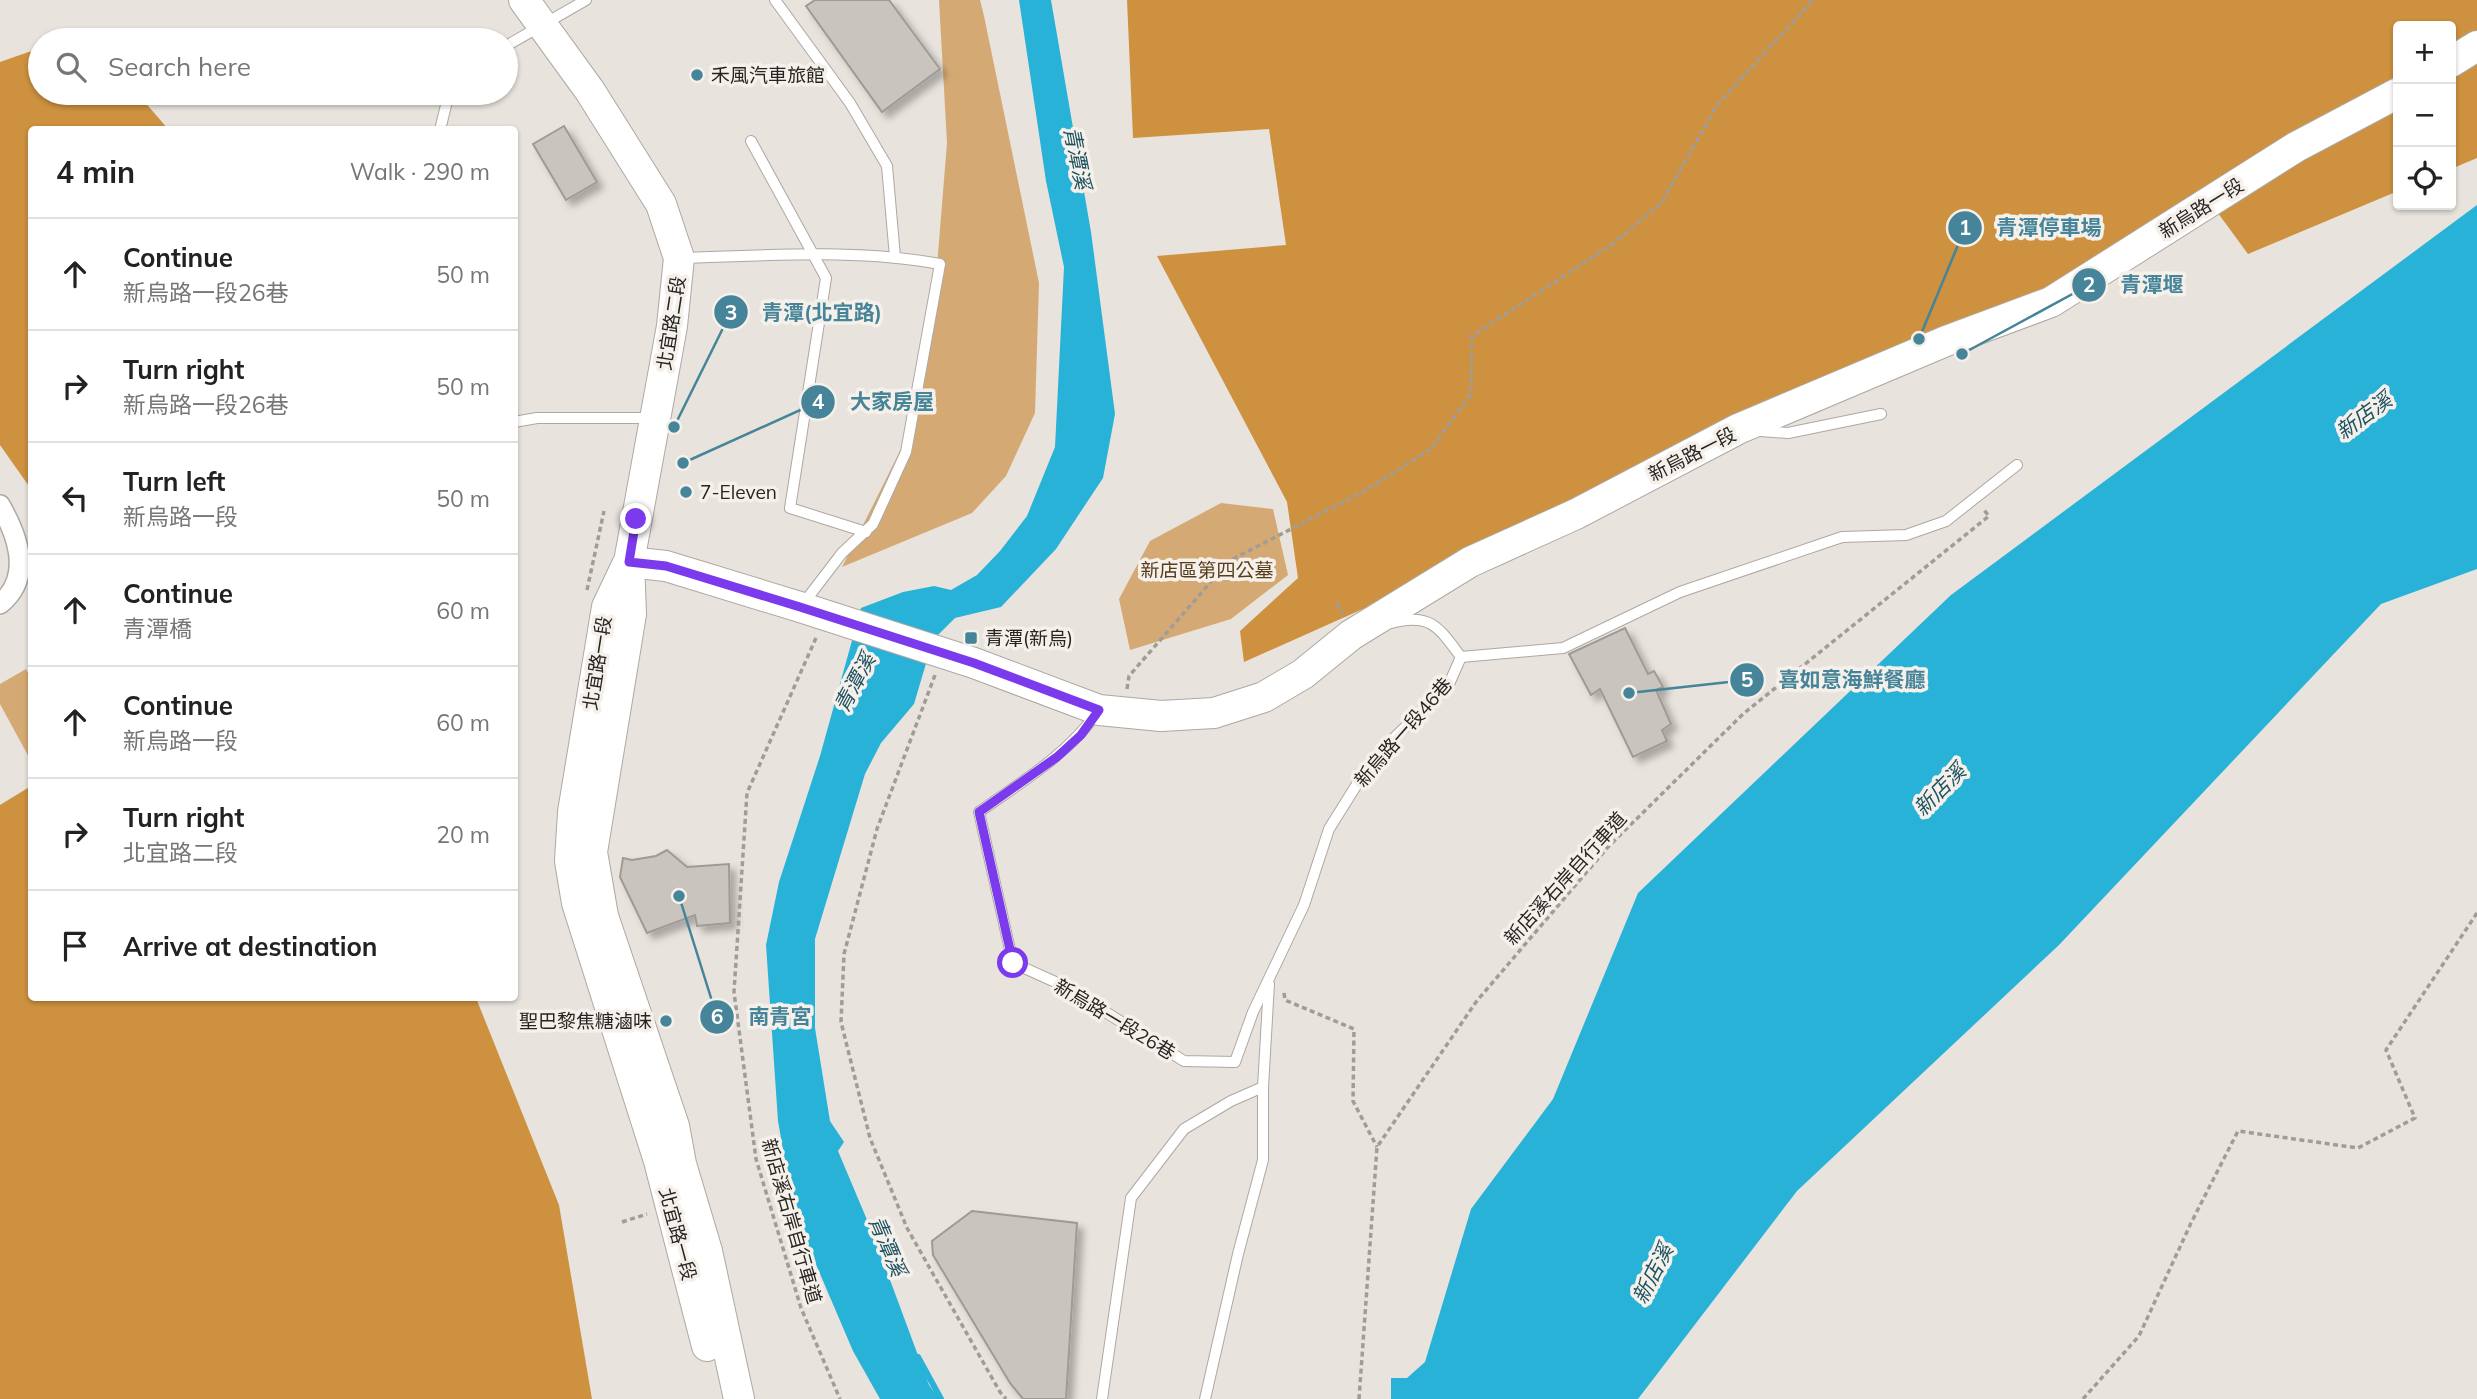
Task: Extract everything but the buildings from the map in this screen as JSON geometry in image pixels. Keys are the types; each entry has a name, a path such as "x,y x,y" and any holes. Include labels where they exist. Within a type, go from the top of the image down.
{"main road":[{"name":"北宜路二段","path":"524,0 590,91 662,204 680,258 673,326 629,562"},
{"path":"2456,59 2477,46"},
{"name":"新烏路一段","path":"813,612 974,663 1111,711 1161,716 1214,713 1264,697 1303,674 1351,635 1470,562 1576,514 1738,429 1946,341 2051,302 2296,147 2393,96"},
{"path":"629,562 666,566 813,612"},
{"name":"北宜路一段","path":"629,562 607,607 573,812 570,861 578,903 659,1161 701,1321 718,1399"},
{"name":"北宜路一段","path":"629,562 631,614 592,852 603,916 674,1126 681,1164 707,1251 739,1399"}],"street":[{"path":"0,505 20,550 20,575 7,598 0,604"}],"lane":[{"path":"518,40 586,0"},
{"path":"775,0 850,103 887,166 895,257"},
{"path":"441,126 446,105"},
{"path":"751,141 827,278 790,508 866,532"},
{"path":"680,258 812,252 895,257 940,264 906,453 873,524 842,553 813,612"},
{"path":"1738,429 1788,433 1881,414"},
{"path":"518,421 537,418 655,418"},
{"path":"1461,657 1563,648 1680,592 1842,537 1906,535 1946,521 2017,465"},
{"name":"新烏路一段46巷","path":"1269,980 1304,905 1329,829 1338,812 1364,773 1393,739 1449,684 1461,657 1440,629 1419,618 1393,622 1303,674"},
{"name":"新烏路一段26巷","path":"1111,711 1057,757 979,812 1013,963 1062,985 1184,1061 1235,1062 1253,1012 1269,980"},
{"path":"1205,1399 1238,1254 1263,1160 1263,1087 1269,980"},
{"path":"1102,1399 1131,1198 1184,1129 1231,1101 1263,1087"}],"path":[{"path":"1111,711 1129,676 1229,561 1361,493 1431,449 1471,394 1472,336 1614,243 1662,202 1717,105 1813,0"},
{"name":"新店溪右岸自行車道","path":"1377,1147 1476,1002 1608,847 1744,715 1989,516 1975,498"},
{"path":"584,602 604,511"},
{"name":"新店溪右岸自行車道","path":"813,612 747,793 734,992 756,1159 801,1308 840,1399"},
{"path":"944,654 877,829 844,954 841,1023 870,1139 907,1228 1006,1399"},
{"path":"2083,1399 2139,1336 2191,1223 2238,1131 2358,1148 2415,1118 2386,1050 2477,913"},
{"path":"1276,965 1285,1000 1353,1029 1353,1101 1377,1147 1359,1399"},
{"path":"622,1222 647,1214"}],"green space":[{"path":"939,0 980,0 984,16 1039,283 1035,413 1006,476 972,513 842,567 910,431 934,303 947,143"},
{"name":"新店區第四公墓","path":"1221,503 1273,509 1288,575 1231,619 1130,650 1119,599 1150,541"},
{"path":"26,669 28,673 28,755 0,704 0,684"}],"shaded area":[{"path":"1127,0 2477,0 2477,158 2456,167 2456,21 2393,21 2393,193 2248,254 2204,194 2032,310 1244,662 1240,631 1298,578 1287,502 1157,256 1286,245 1269,129 1133,138"},
{"path":"28,52 28,105 147,105 165,126 28,126 28,485 0,445 0,62"},
{"path":"28,788 28,1001 477,1001 559,1205 592,1399 0,1399 0,805"}],"water":[{"path":"1019,0 1051,0 1091,232 1115,414 1103,478 1056,549 1001,607 955,618 933,640 914,704 881,743 865,774 815,939 815,1028 830,1121 844,1142 838,1151 873,1234 929,1385 939,1399 880,1399 853,1351 794,1213 778,1121 766,945 779,882 820,756 861,608 903,592 934,586 951,590 977,575 1027,516 1055,447 1064,267 1046,181"},
{"name":"新店溪","path":"2477,205 2477,569 2381,604 2059,945 1797,1191 1638,1399 1391,1399 1391,1378 1407,1378 1425,1362 1471,1209 1553,1099 1638,893 1951,595"}],"waterway":[{"name":"青潭溪","path":"918,1357 941,1399"}],"place":[{"name":"禾風汽車旅館","path":"697,75"},
{"name":"青潭停車場","path":"1919,339"},
{"name":"青潭堰","path":"1962,354"},
{"name":"青潭(北宜路)","path":"674,427"},
{"name":"大家房屋","path":"683,463"},
{"name":"7-Eleven","path":"686,492"},
{"name":"青潭(新烏)","path":"971,638"},
{"name":"喜如意海鮮餐廳","path":"1629,693"},
{"name":"南青宮","path":"679,896"},
{"name":"聖巴黎焦糖滷味","path":"666,1021"}],"route":[{"path":"636,519 629,562 666,566 800,607 974,663 1099,710 1081,735 1057,757 979,812 1013,963"}]}
